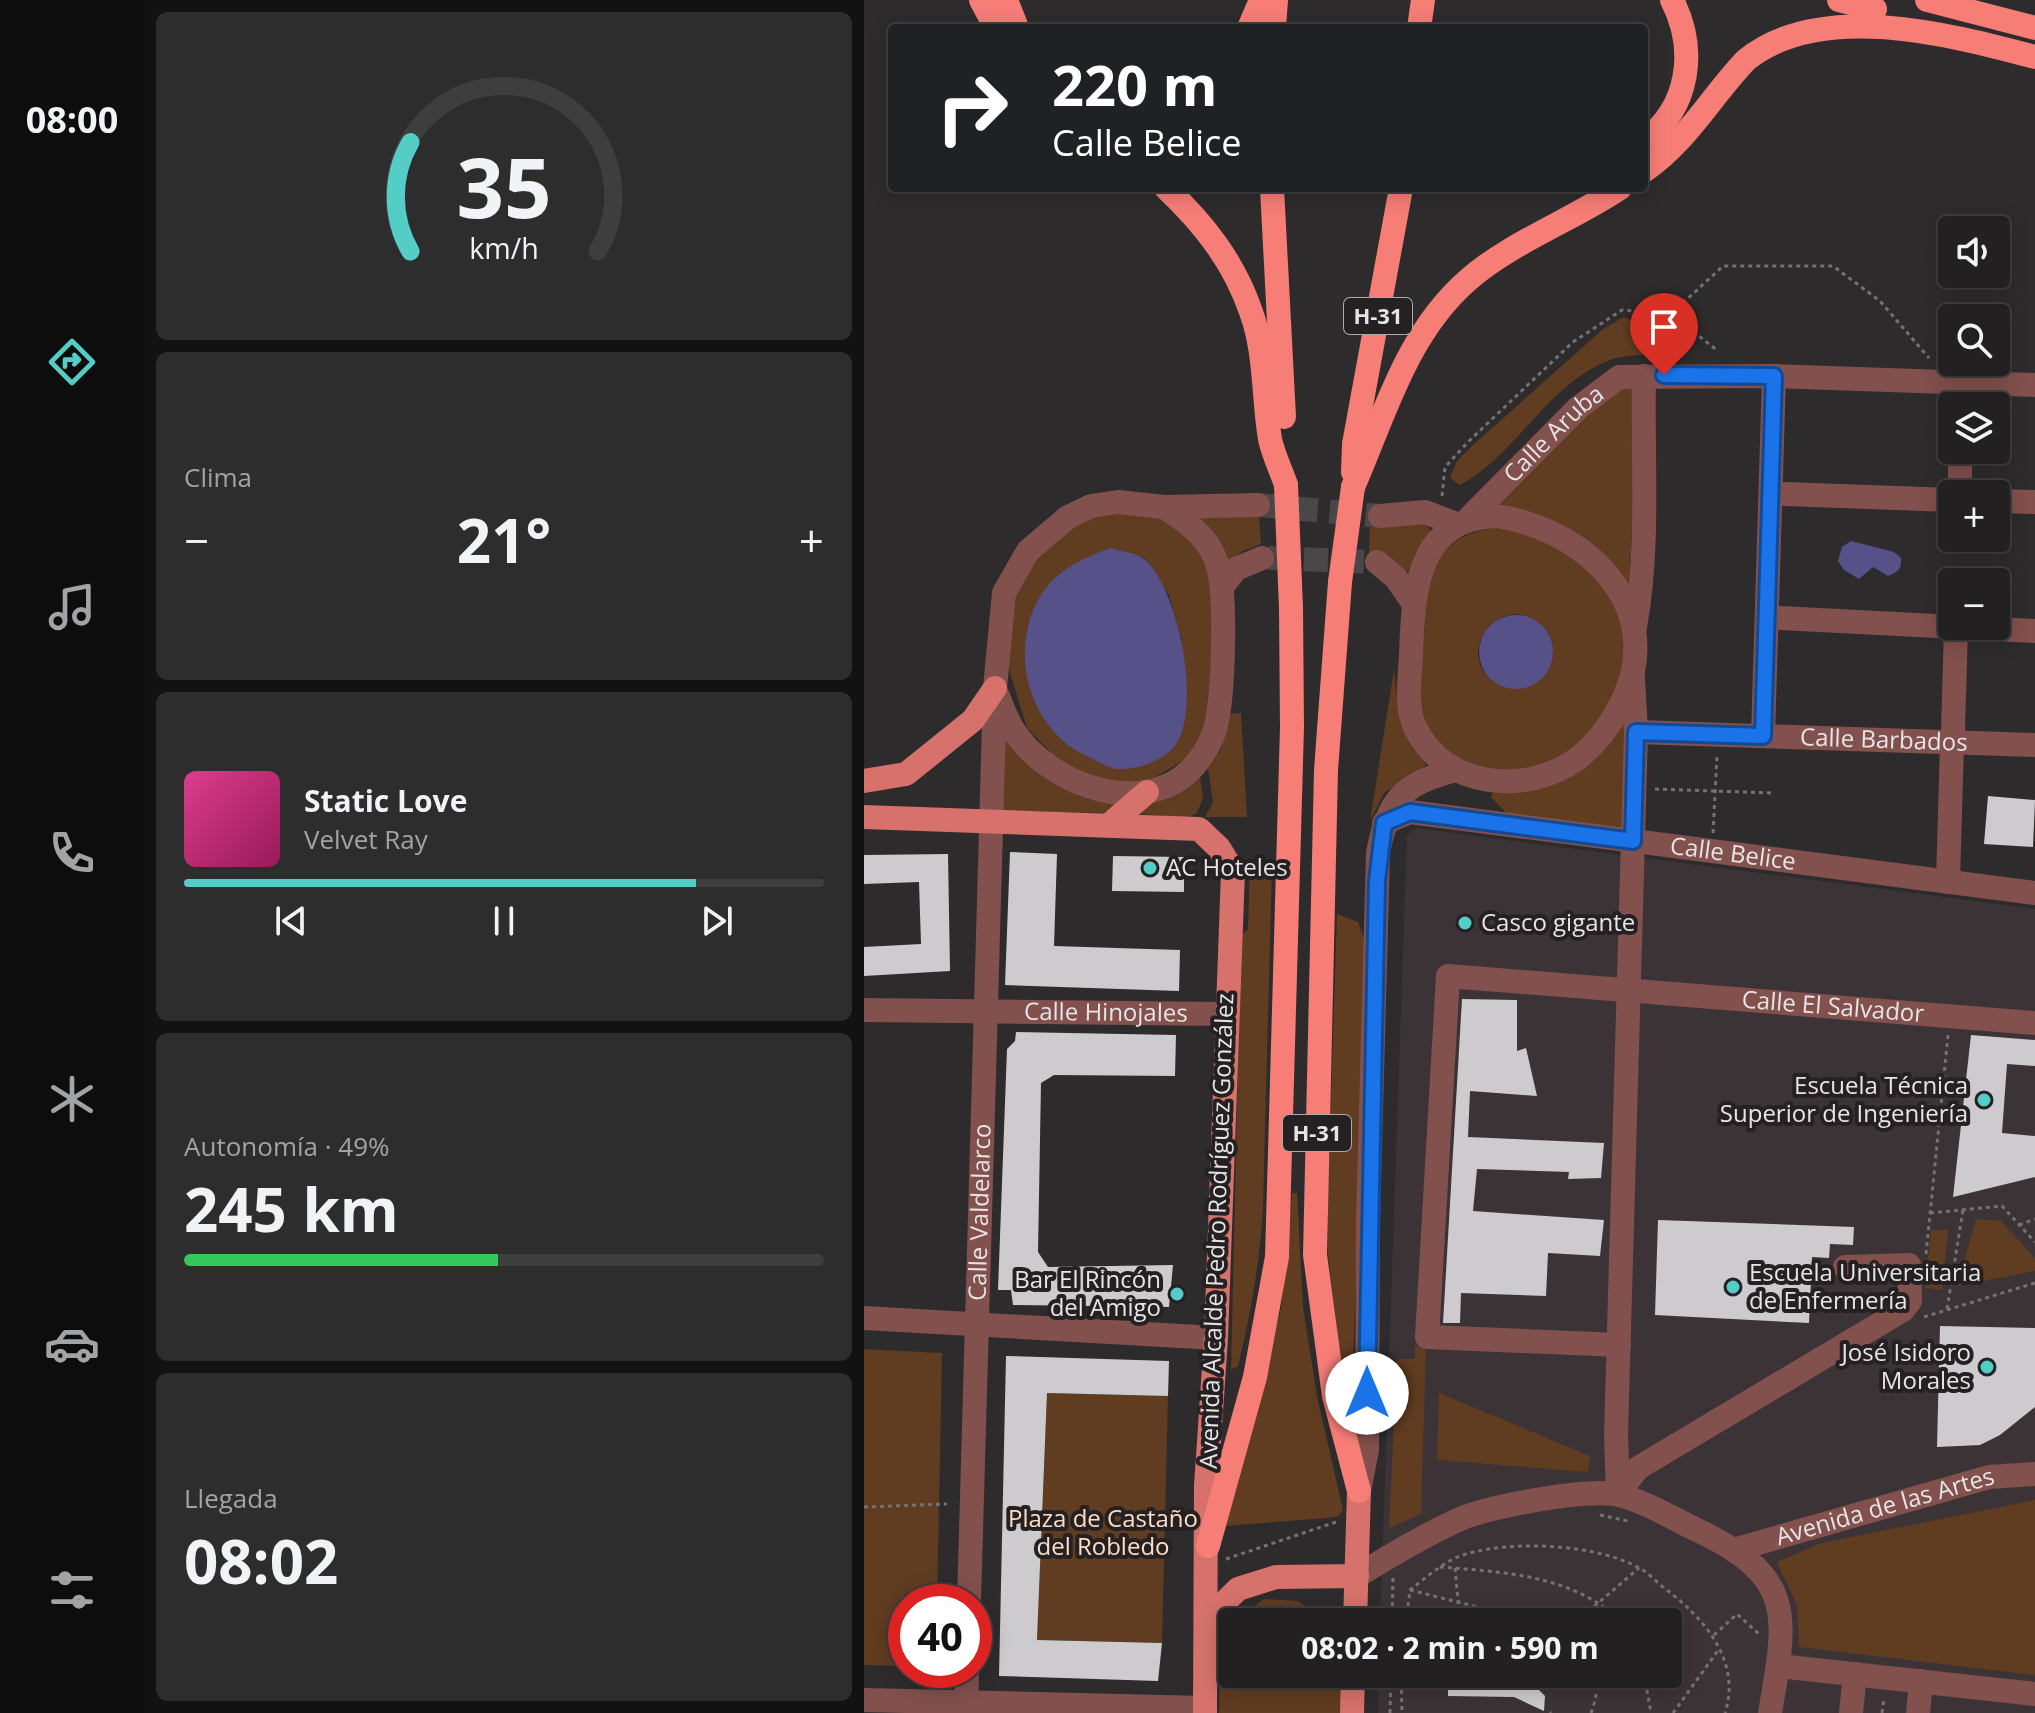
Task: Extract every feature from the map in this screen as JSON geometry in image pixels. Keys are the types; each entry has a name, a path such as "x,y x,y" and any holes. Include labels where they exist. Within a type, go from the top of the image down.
{"highway":[{"path":"981,0 994,24"},
{"path":"1006,0 1015,24"},
{"path":"1251,24 1261,0"},
{"path":"1274,24 1276,0"},
{"path":"1420,24 1425,0"},
{"path":"1425,0 1428,24"},
{"path":"1648,136 1677,103 1689,65 1685,26 1672,0"},
{"path":"1839,0 2035,57"},
{"path":"1927,0 2035,28"},
{"path":"1648,168 1672,151 1747,58 1779,35 1820,20 1864,17 1934,30"},
{"path":"1170,192 1198,218 1229,262 1252,314 1278,441"},
{"path":"1272,192 1278,441"},
{"name":"H-31","path":"1359,1491 1334,1396 1315,1255 1326,770 1340,582 1400,192"},
{"path":"1362,446 1397,376 1432,318 1469,279 1613,192"},
{"name":"H-31","path":"1215,1553 1255,1377 1277,1257 1292,727 1286,485 1278,441"}],"main road":[{"path":"864,781 906,774 918,766 973,720 995,688"},
{"path":"864,817 1110,824 1147,792"},
{"name":"Avenida Alcalde Pedro Rodríguez González","path":"1110,824 1199,829 1219,848 1233,871 1216,1338 1206,1486 1215,1553 1208,1619 1205,1710"},
{"path":"1356,1608 1359,1491"},
{"path":"1208,1619 1238,1589 1276,1577 1357,1576"},
{"path":"1352,1713 1353,1688"}],"street":[{"path":"1618,1494 1619,1345 1636,732 1633,678 1644,516 1644,376"},
{"name":"Calle Aruba","path":"1463,521 1578,408 1619,377 1774,376 2035,385"},
{"path":"1763,736 1774,376"},
{"path":"1785,494 1938,499"},
{"path":"2010,501 2035,502"},
{"path":"1164,507 1189,523 1204,539 1216,559 1222,587 1217,724 1198,761 1181,776 1147,792 1102,791 1059,774 1012,728 995,688 1004,593 1028,551 1057,525 1091,506 1118,502 1164,507 1258,505"},
{"path":"1380,516 1425,512 1463,521 1526,521 1567,538 1602,568 1626,604 1635,627"},
{"path":"1463,521 1433,548 1419,574 1413,603 1410,709 1415,727 1463,774 1489,822"},
{"path":"1222,587 1236,569 1262,558"},
{"path":"1377,562 1396,578 1413,603"},
{"path":"1780,618 1938,626"},
{"path":"2010,630 2035,631"},
{"path":"1948,882 1956,640"},
{"path":"1359,1491 1367,1450 1369,1189 1377,881 1384,823 1391,804 1409,787 1463,774 1488,782 1533,778 1576,760 1610,725 1633,678"},
{"name":"Calle Valdelarco","path":"969,1584 974,1325 995,688"},
{"name":"Calle Barbados","path":"1636,732 1953,737 2035,745"},
{"name":"Calle Belice","path":"1384,823 1410,812 2035,893"},
{"name":"Calle El Salvador","path":"1619,1345 1521,1344 1427,1337 1448,976 2035,1023"},
{"name":"Calle Hinojales","path":"864,1010 1226,1014"},
{"path":"1618,1494 1638,1468 1903,1310 1910,1301 1909,1265 1845,1267"},
{"path":"864,1318 1216,1338"},
{"name":"Avenida de las Artes","path":"1737,1549 1989,1477 2035,1474"},
{"path":"1357,1576 1461,1518 1583,1492 1618,1494 1737,1549 1767,1578 1775,1592 1780,1614 1779,1666 1770,1713"},
{"path":"1779,1666 1921,1681 1994,1701 2035,1694"},
{"path":"1851,1713 1855,1674"},
{"path":"1918,1713 1921,1681"},
{"path":"864,1700 967,1708 1205,1710"}],"path":[{"path":"1671,314 1723,266 1833,266 1880,301 1929,358"},
{"path":"1442,496 1445,467 1573,342 1622,310 1671,314 1718,351"},
{"path":"1713,840 1718,747"},
{"path":"1647,789 1773,793"},
{"path":"1926,1255 1948,1027"},
{"path":"1930,1213 2002,1206 2035,1242"},
{"path":"1947,1309 1963,1209"},
{"path":"2019,1225 2035,1219"},
{"path":"1920,1318 2035,1283"},
{"path":"864,1507 947,1504"},
{"path":"1215,1553 1344,1520"},
{"path":"1408,1608 1410,1590 1440,1567 1466,1554 1554,1547 1581,1549 1639,1568 1691,1609 1714,1635 1731,1695 1725,1713"},
{"path":"1440,1567 1517,1574 1556,1583 1605,1608"},
{"path":"1455,1568 1458,1608"},
{"path":"1593,1608 1639,1568"},
{"path":"1410,1590 1486,1608"},
{"path":"1714,1635 1737,1614 1763,1638"},
{"path":"1673,1713 1719,1649"},
{"path":"1390,1713 1391,1688"},
{"path":"1401,1688 1402,1713"},
{"path":"1591,1713 1596,1698 1595,1688"},
{"path":"1647,1688 1651,1713"},
{"path":"1882,1713 1885,1692"}],"shaded area":[{"path":"1851,541 1894,552 1901,558 1900,567 1888,576 1873,567 1859,579 1844,570 1838,561 1842,547"},
{"path":"1110,548 1141,557 1157,574 1177,622 1186,679 1182,730 1174,747 1156,760 1126,769 1112,768 1070,747 1053,731 1031,691 1026,668 1025,645 1029,622 1044,590 1069,567"},
{"path":"1509,615 1523,615 1537,621 1547,631 1553,652 1547,673 1537,683 1523,689 1509,689 1495,683 1485,673 1479,659 1479,645 1485,631 1495,621"},
{"path":"1416,828 2035,909 2035,1713 1378,1713 1379,1688 1682,1688 1682,1608 1380,1608 1407,835"}],"green space":[{"path":"1624,317 1653,328 1676,347 1672,355 1621,357 1584,373 1480,472 1460,485 1450,478 1457,461 1472,446 1603,329"},
{"path":"1639,383 1629,591 1600,555 1572,532 1538,516 1494,503 1613,388"},
{"path":"1152,511 1188,532 1208,561 1213,594 1209,721 1189,757 1147,782 1103,783 1057,759 1027,728 1006,660 1015,587 1048,539 1094,513","holes":["1110,548 1144,558 1169,595 1182,642"]},
{"path":"1189,511 1259,515 1261,544 1243,551 1226,564"},
{"path":"1425,521 1431,533 1415,554 1408,572 1403,572 1388,555 1369,553 1370,522"},
{"path":"1492,528 1530,531 1568,553 1599,578 1610,592 1623,628 1623,667 1611,703 1573,751 1531,770 1511,772 1472,765 1438,743 1425,727 1422,717 1420,657 1428,580 1439,559 1452,544","holes":["1519,614 1548,633 1553,654 1545,673 1533,684 1518,688 1503,686 1490,678 1481,667 1478,652 1483,635 1498,619"]},
{"path":"1394,670 1397,697 1426,765 1384,793 1370,821"},
{"path":"1241,713 1247,817 1205,817 1213,802 1208,768 1221,749 1229,714"},
{"path":"1626,720 1624,828 1508,815 1491,797 1494,791"},
{"path":"1005,729 1123,803 1103,813 1001,811"},
{"path":"1199,769 1203,798 1197,813 1187,818 1141,814 1145,808"},
{"path":"1250,859 1272,866 1263,1207 1247,1326 1238,1366 1231,1370 1241,934 1248,930"},
{"path":"1337,914 1358,922 1366,944 1353,1370 1350,1374 1341,1362 1328,1255"},
{"path":"1292,1193 1297,1193 1303,1307 1317,1396 1343,1510 1339,1516 1327,1518 1225,1526 1281,1308"},
{"path":"1976,1219 2001,1221 2035,1258 2035,1271 1957,1286"},
{"path":"1931,1230 1948,1230 1942,1290 1925,1288"},
{"path":"1415,1346 1426,1346 1421,1514 1389,1528 1397,1359 1415,1359"},
{"path":"864,1349 942,1353 937,1584 888,1584 888,1666 864,1665"},
{"name":"Plaza de Castaño del Robledo","path":"1047,1393 1168,1396 1162,1643 1037,1640"},
{"path":"1439,1393 1590,1456 1588,1472 1437,1460"},
{"path":"2035,1500 2035,1675 1799,1647 1797,1605 1777,1562 1822,1543"},
{"path":"1264,1599 1298,1601 1308,1608 1252,1608"},
{"path":"1220,1688 1343,1688 1342,1713 1219,1713"}],"building":[{"path":"1988,796 2035,800 2033,847 1984,844"},
{"path":"1010,852 1057,854 1054,946 1180,950 1179,991 1005,985"},
{"path":"948,854 950,971 864,976 864,947 921,944 919,882 864,884 864,855"},
{"path":"1113,856 1184,857 1184,892 1112,891"},
{"path":"1462,999 1517,1000 1517,1051 1526,1048 1537,1096 1470,1091 1468,1137 1604,1143 1601,1178 1568,1179 1569,1172 1477,1169 1473,1211 1604,1220 1600,1256 1548,1253 1546,1296 1461,1293 1460,1323 1443,1323"},
{"path":"1016,1032 1176,1035 1175,1076 1054,1075 1041,1083 1038,1252 1048,1267 1173,1265 1169,1307 1013,1305 1011,1290 998,1290 1007,1049 1015,1041"},
{"name":"Escuela Técnica Superior de Ingeniería","path":"1971,1035 2035,1040 2035,1066 2007,1064 2002,1133 2035,1136 2035,1177 1953,1197"},
{"name":"Escuela Universitaria de Enfermería","path":"1658,1220 1854,1227 1853,1245 1830,1244 1829,1258 1812,1257 1809,1323 1655,1315"},
{"name":"José Isidoro Morales","path":"1940,1326 2035,1328 2035,1407 2000,1435 1980,1445 1937,1447"},
{"path":"1006,1356 1169,1361 1168,1396 1047,1393 1037,1640 1162,1643 1158,1681 999,1676"},
{"path":"1448,1688 1537,1688 1545,1696 1544,1711 1514,1697 1448,1696"}],"tunnel":[{"path":"1258,505 1380,516"},
{"path":"1268,558 1377,562"}],"place":[{"name":"AC Hoteles","path":"1150,868"},
{"name":"Casco gigante","path":"1465,923"},
{"name":"Escuela Técnica Superior de Ingeniería","path":"1984,1100"},
{"name":"Escuela Universitaria de Enfermería","path":"1733,1287"},
{"name":"Bar El Rincón del Amigo","path":"1177,1294"},
{"name":"José Isidoro Morales","path":"1987,1367"}],"route":[{"path":"1367,1393 1377,881 1384,823 1410,812 1633,841 1636,732 1763,736 1774,376 1664,375"}]}
